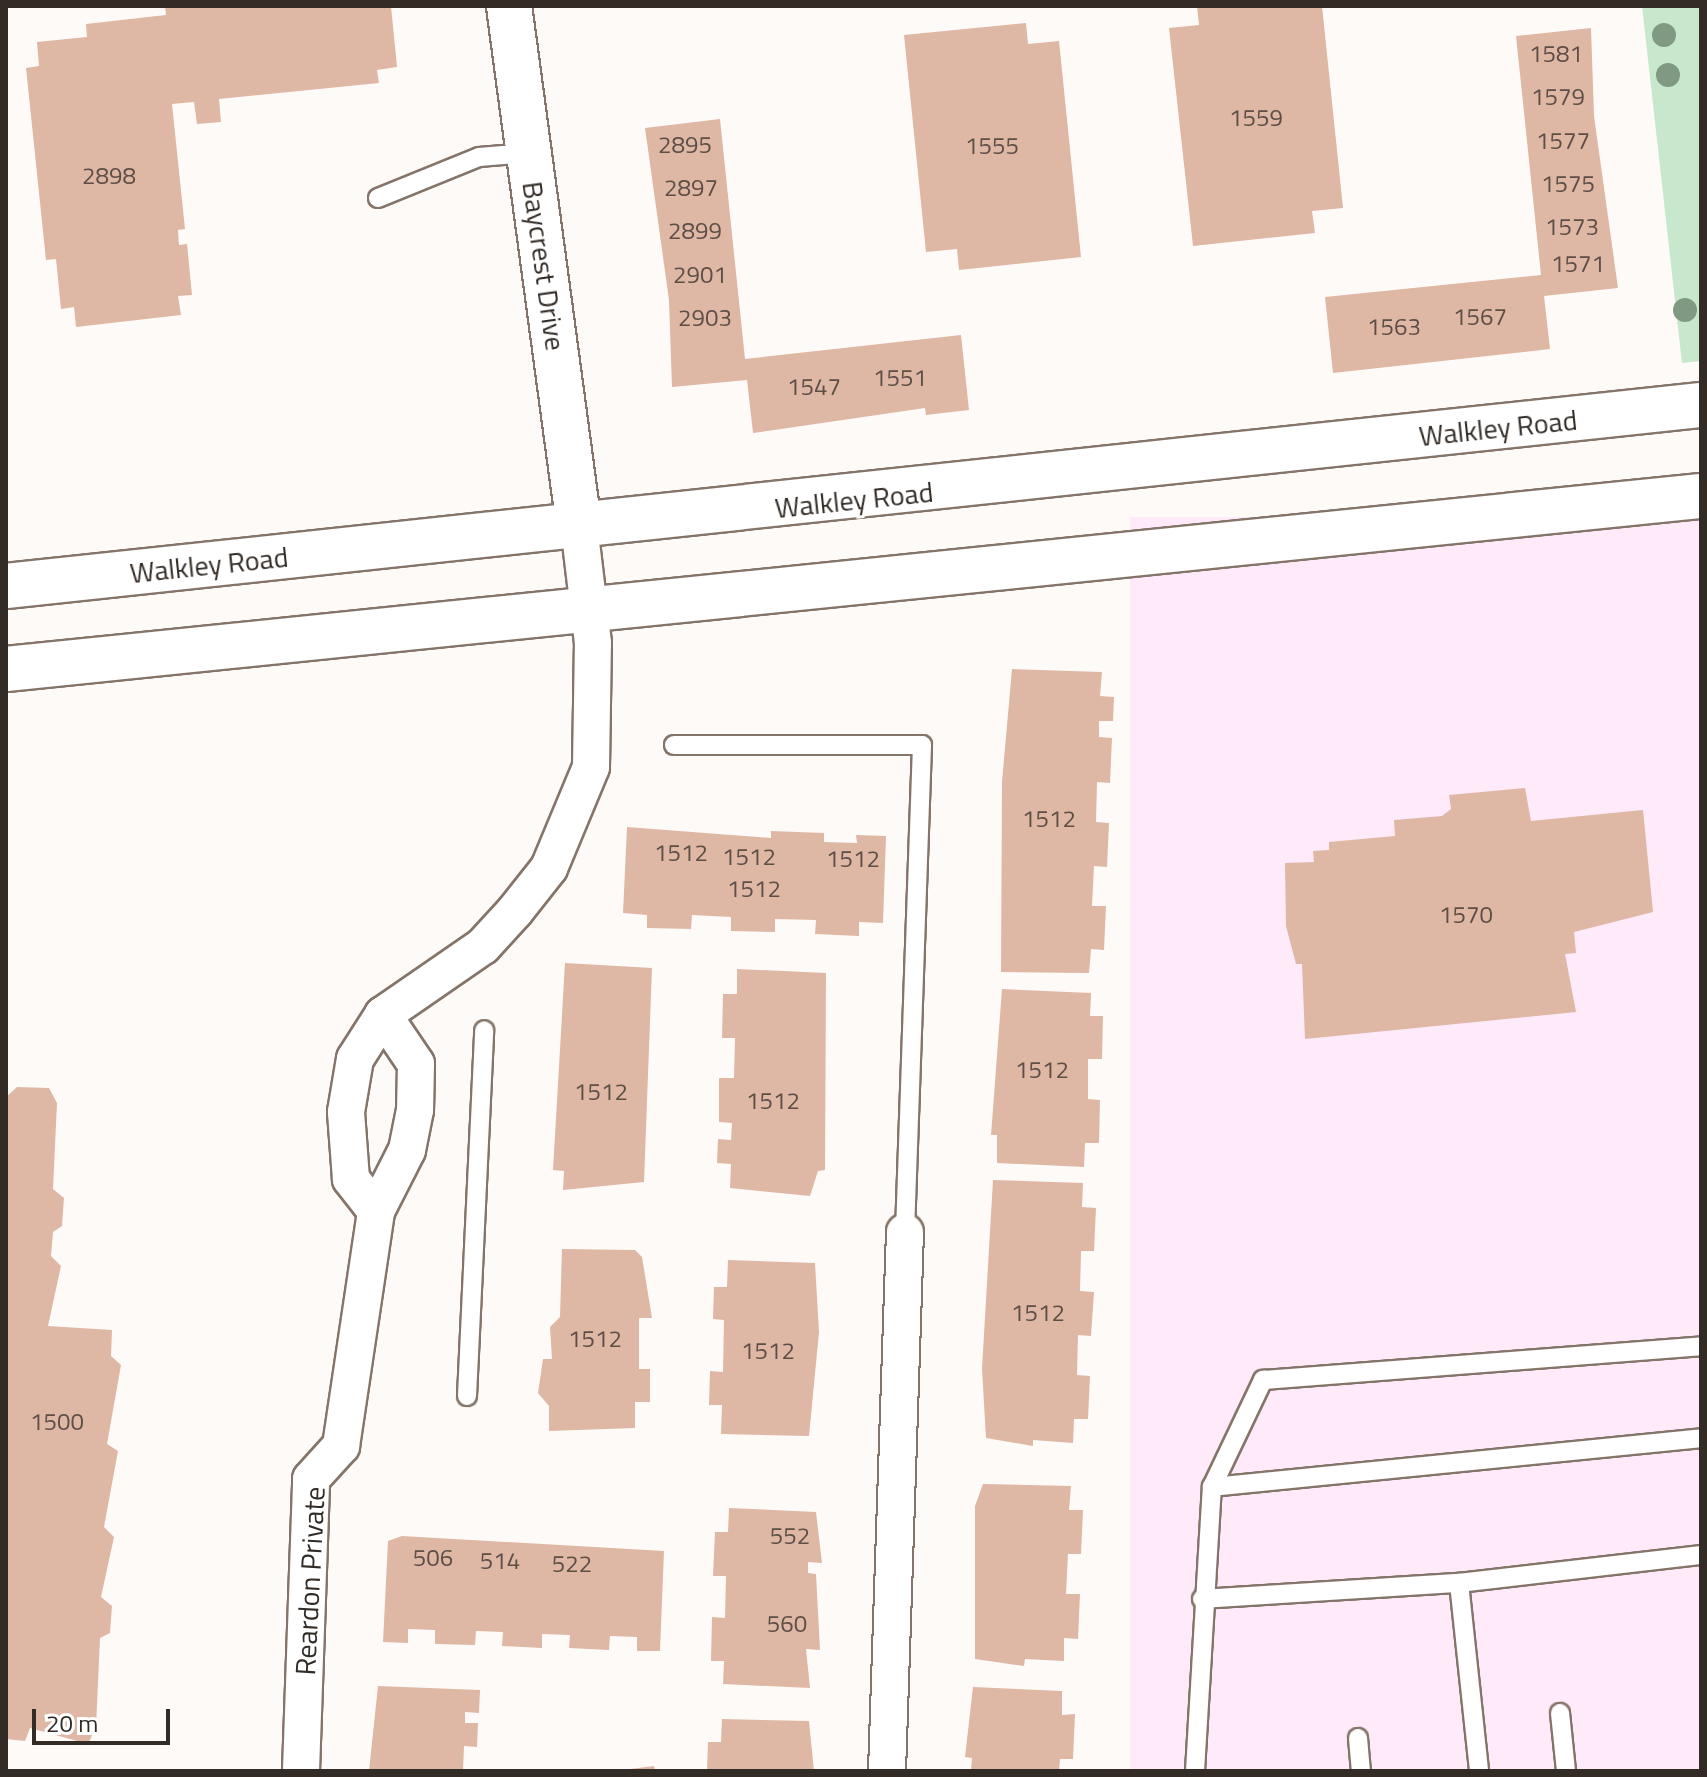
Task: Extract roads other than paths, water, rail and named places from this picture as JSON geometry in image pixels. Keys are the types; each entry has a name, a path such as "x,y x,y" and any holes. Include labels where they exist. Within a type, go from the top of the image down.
{"main road":[{"name":"Baycrest Drive","path":"509,6 579,526"},
{"name":"Walkley Road","path":"6,586 1701,405"},
{"path":"6,669 589,613 1701,496"}],"street":[{"path":"376,1211 351,1179 346,1112 355,1059 383,1015 483,946 549,868 591,767 597,713 579,526"},
{"name":"Reardon Private","path":"301,1771 311,1479 341,1446 376,1211 407,1150 415,1110 416,1064 383,1015"},
{"path":"887,1771 905,1232"}],"lane":[{"path":"378,198 479,157 528,153"},
{"path":"674,745 922,745 905,1232"},
{"path":"467,1396 484,1030"},
{"path":"1195,1771 1202,1599 1212,1487 1263,1380 1701,1346"},
{"path":"1212,1487 1701,1438"},
{"path":"1202,1599 1459,1583 1701,1555"},
{"path":"1459,1583 1479,1771"},
{"path":"1560,1713 1566,1771"},
{"path":"1358,1738 1361,1771"}]}
